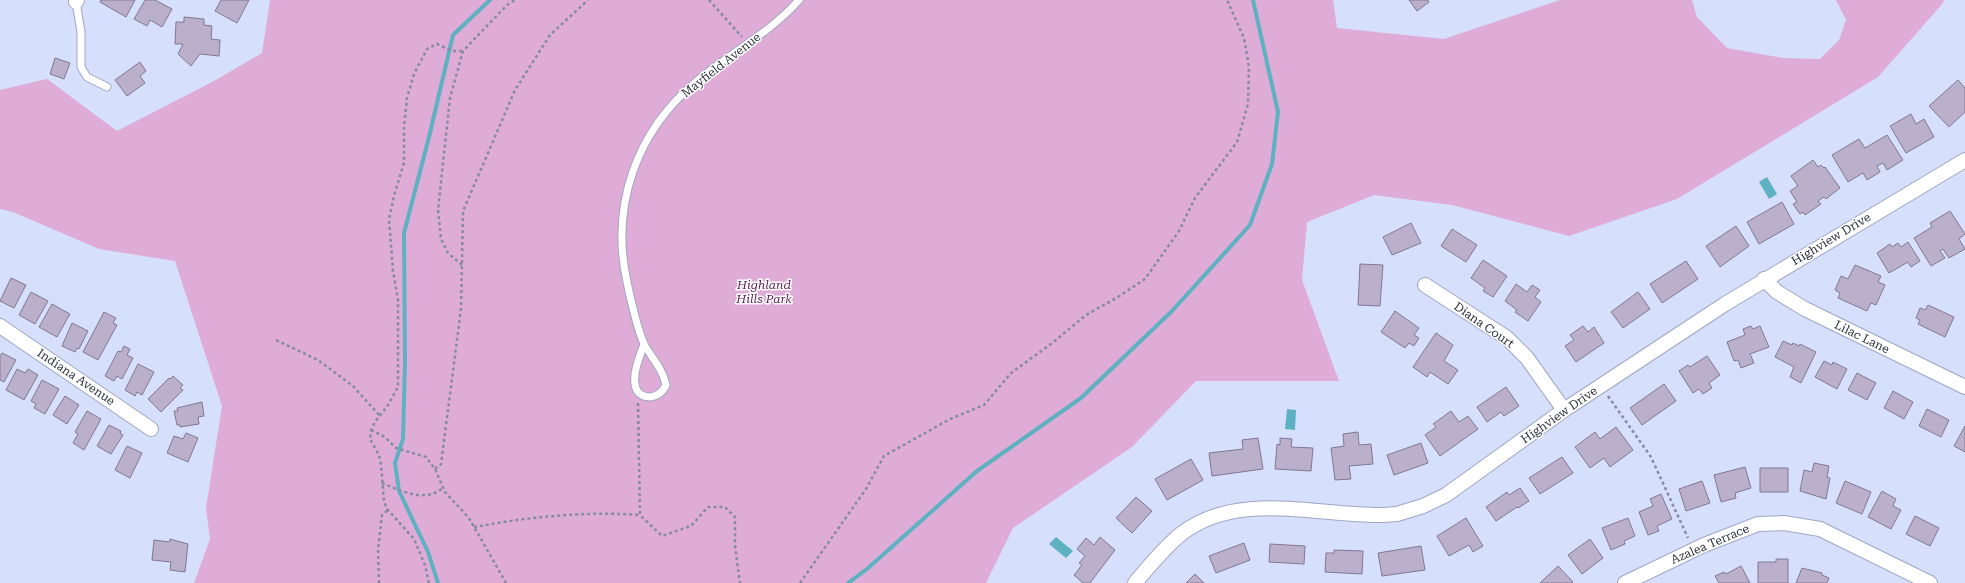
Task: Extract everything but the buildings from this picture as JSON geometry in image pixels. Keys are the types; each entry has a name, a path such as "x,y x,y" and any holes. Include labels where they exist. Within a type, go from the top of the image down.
{"street":[{"name":"Highview Drive","path":"1135,583 1180,535 1201,522 1225,512 1260,508 1383,515 1397,514 1423,506 1446,494 1564,410 1764,279 1965,160"},
{"name":"Lilac Lane","path":"1764,279 1777,292 1805,309 1965,387"},
{"name":"Diana Court","path":"1425,285 1507,338 1527,358 1564,410"},
{"name":"Indiana Avenue","path":"0,326 151,429"},
{"name":"Azalea Terrace","path":"1625,583 1693,550 1758,524 1801,525 1820,529 1930,583"}],"lane":[{"name":"Mayfield Avenue","path":"644,344 635,379 635,386 638,392 646,397 654,397 660,395 666,385 661,369 644,344 627,281 622,249 624,209 636,163 651,133 672,104 698,80 748,44 784,15 799,0"},
{"path":"76,1 81,32 81,67 87,77 107,87"}],"path":[{"path":"462,265 448,253 441,239 438,210 450,98 463,51 507,5 515,0"},
{"path":"435,469 442,464 461,309 463,211 516,90 550,35 588,0"},
{"path":"709,0 748,44"},
{"path":"800,583 866,489 884,456 950,418 984,405 1010,373 1051,344 1086,315 1118,297 1145,279 1179,231 1195,198 1238,142 1248,104 1249,68 1244,38 1227,0"},
{"path":"429,583 425,565 414,539 388,510 384,502 379,455 370,439 371,430 398,387 398,300 393,271 389,219 404,163 404,127 414,74 427,48 437,44 452,51 463,51"},
{"path":"276,340 324,364 353,386 380,416"},
{"path":"1601,386 1650,457 1693,550"},
{"path":"638,392 640,515"},
{"path":"371,430 385,437 396,448 406,452 426,456 435,469 443,488 469,518 506,583"},
{"path":"382,483 409,494 436,494 443,488"},
{"path":"474,527 497,522 582,514 640,515 662,536 691,526 708,507 725,507 735,517 735,546 740,583"},
{"path":"379,583 378,550 382,515 388,510"}],"green space":[{"name":"Highland Hills Park","path":"270,0 1333,0 1337,28 1444,39 1560,0 1692,0 1697,17 1727,48 1783,58 1820,59 1839,40 1846,20 1836,0 1944,0 1878,77 1677,199 1569,236 1452,205 1374,195 1307,222 1302,280 1339,381 1196,381 1132,447 1013,528 986,583 194,583 210,539 206,508 222,406 175,261 99,249 13,212 0,209 0,90 47,79 117,131 214,81 262,53"}],"shaded area":[{"path":"1767,177 1777,194 1769,199 1759,182"},
{"path":"1287,409 1296,410 1295,430 1285,429"},
{"path":"1056,537 1073,551 1066,558 1049,544"}],"waterway":[{"path":"438,583 428,552 399,491 395,463 403,439 405,362 404,233 429,137 453,35 490,0"},
{"path":"848,583 867,569 977,471 1081,398 1172,311 1250,225 1272,164 1278,112 1253,0"}]}
